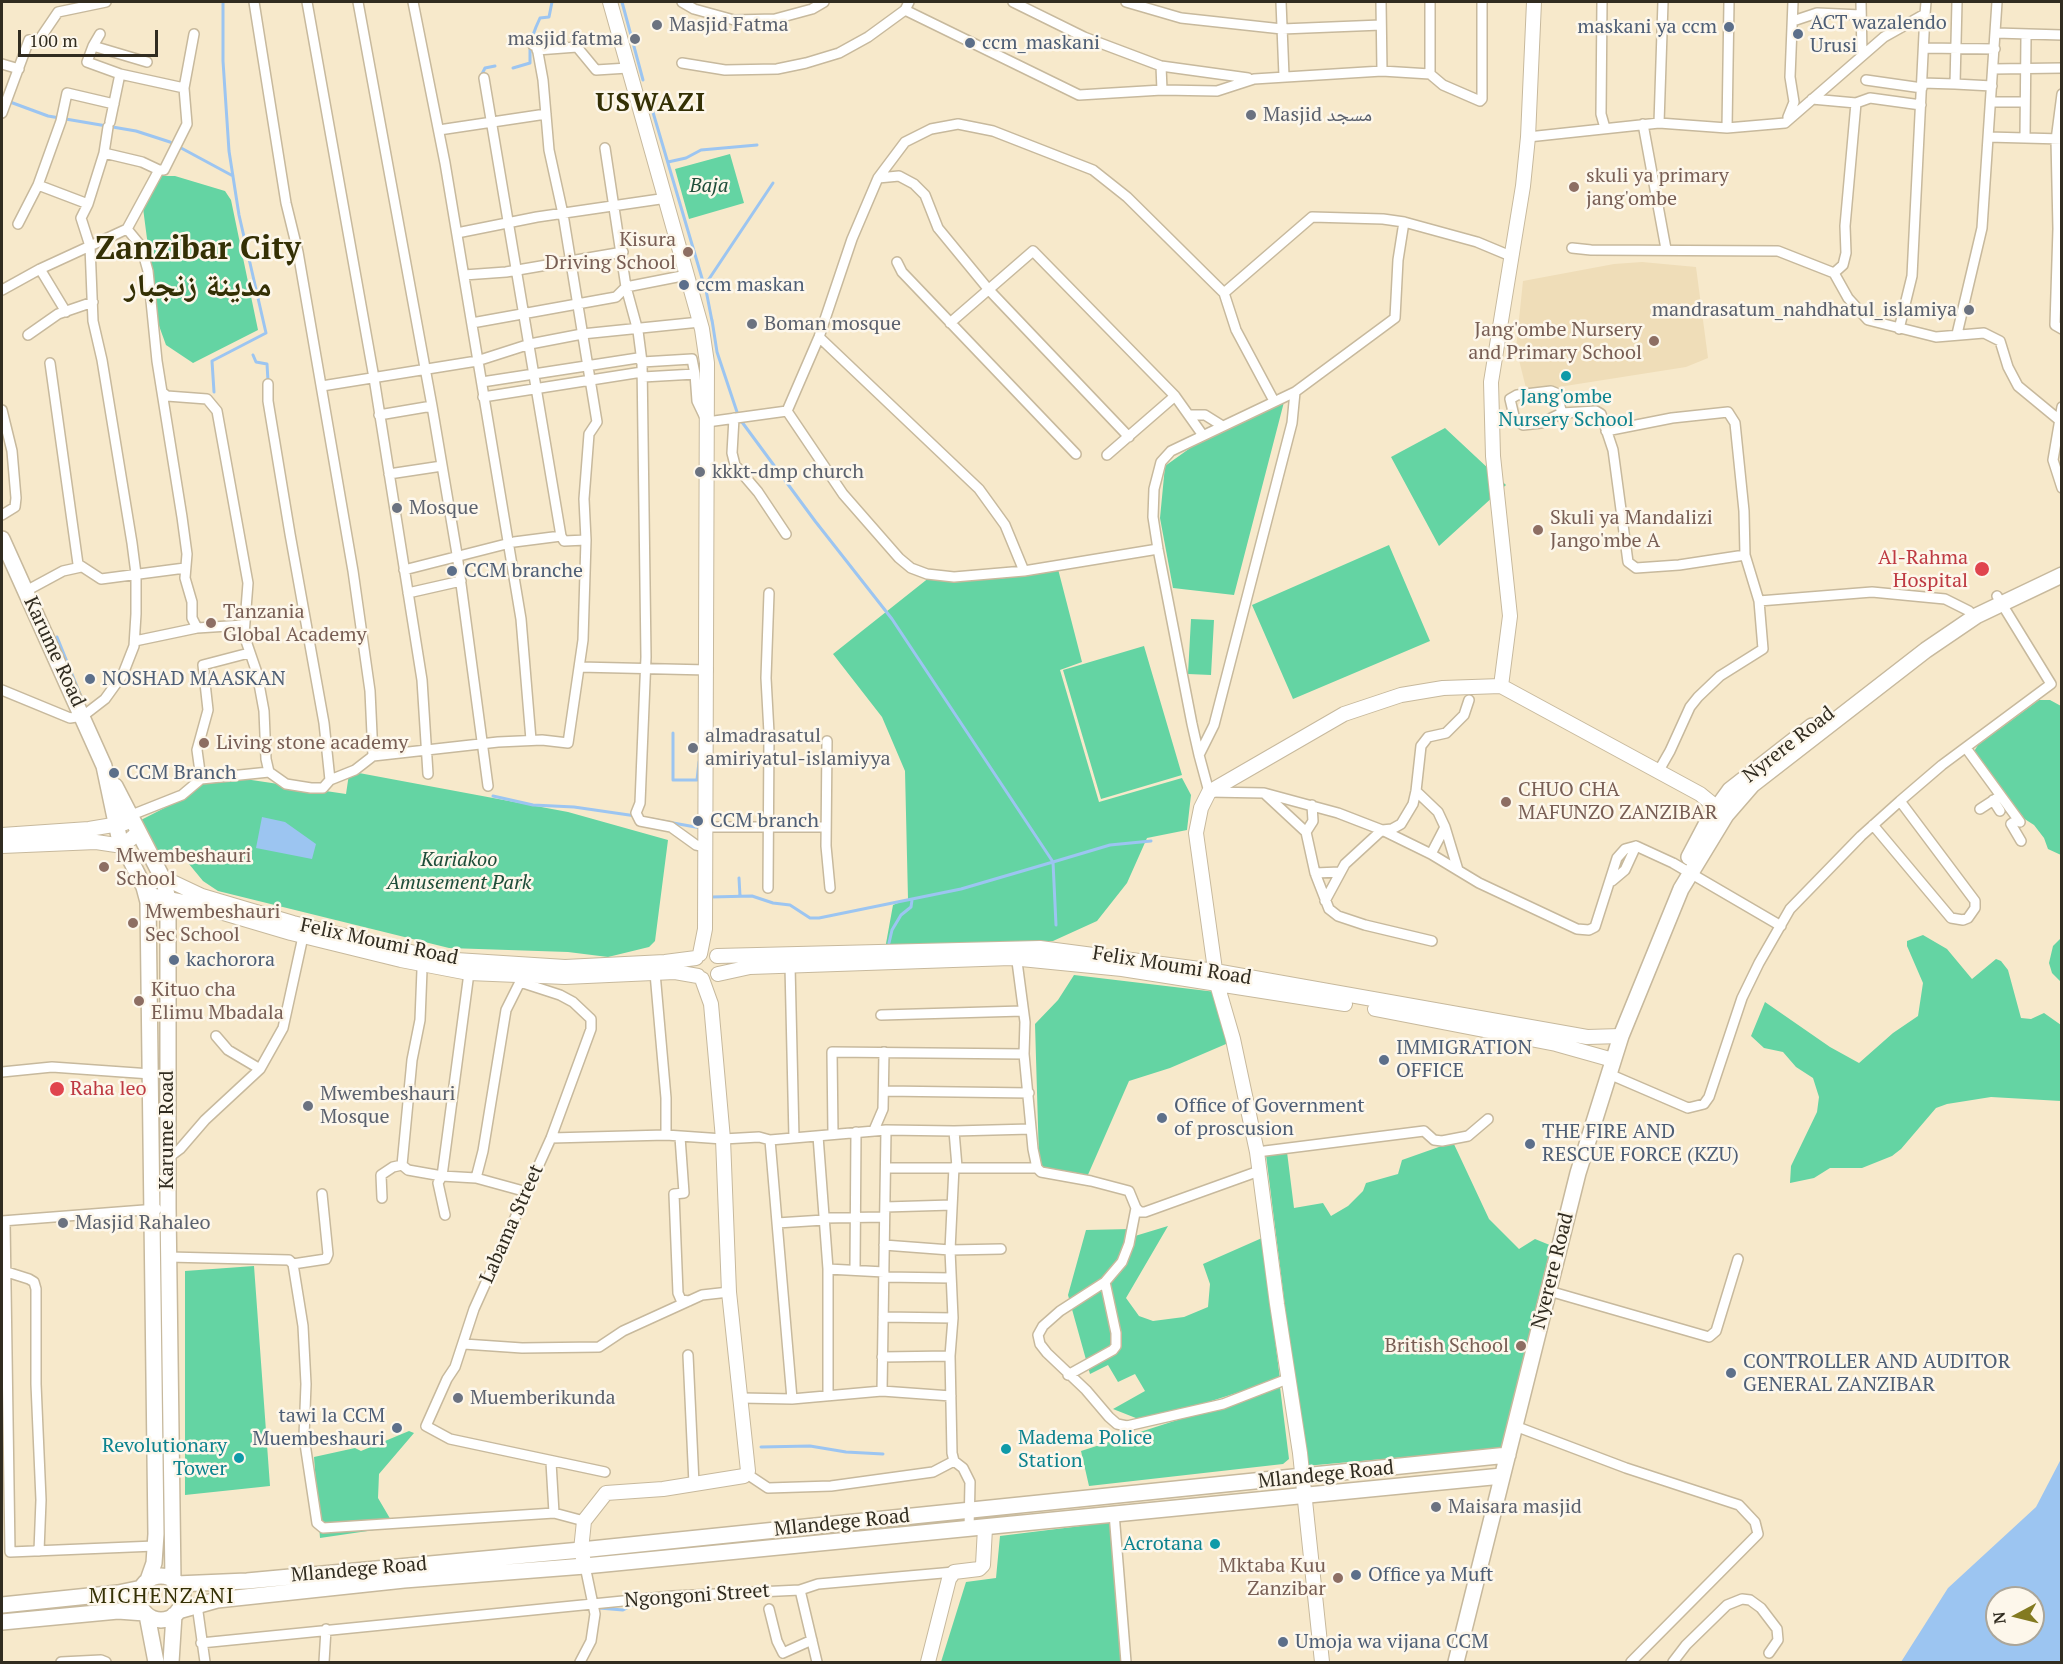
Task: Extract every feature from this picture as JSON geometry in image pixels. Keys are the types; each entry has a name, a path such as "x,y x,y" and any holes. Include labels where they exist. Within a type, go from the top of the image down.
{"main road":[{"path":"610,2 700,322 707,363 708,670 705,929 707,955 721,967 709,976"},
{"path":"1501,686 1510,616 1493,456 1491,382 1513,257 1528,137 1534,2"},
{"name":"Karume Road","path":"2,539 104,766 163,879 168,900 168,1158 161,1208 155,1546 145,1584"},
{"name":"Nyrere Road","path":"1721,812 1752,785 1926,650 1999,600 2061,565"},
{"name":"Nyrere Road","path":"1681,889 1686,871 1721,812 1730,790 1778,751 1969,611 2061,575"},
{"path":"1322,1662 1303,1477 1257,1152 1233,1039 1216,978 1196,833 1201,808 1209,792 1344,714 1401,694 1443,688 1501,686 1700,794 1721,812"},
{"name":"Karume Road","path":"104,766 122,844 145,891 150,927 151,1074 161,1208 169,1257 175,1582"},
{"path":"2,835 133,825"},
{"path":"2,846 96,842 122,844 133,825"},
{"path":"145,891 163,879"},
{"name":"Felix Moumi Road","path":"163,879 202,896 305,931 426,966 565,967 707,955 836,959 1016,953 1096,966 1216,978 1587,1037 1621,1036"},
{"name":"Nyerere Road","path":"1456,1662 1578,1173 1621,1036 1681,889"},
{"name":"Felix Moumi Road","path":"145,891 168,900 423,955 460,968 521,979 675,972 709,976 750,967 790,966 836,959"},
{"path":"707,955 693,965 709,976"},
{"path":"585,1566 581,1550 584,1521 606,1493 694,1484 747,1474 742,1398 729,1292 723,1139 709,976"},
{"name":"Felix Moumi Road","path":"1379,1005 1557,1044 1611,1067"},
{"name":"Mlandege Road","path":"176,1613 196,1605 227,1598 581,1550 1508,1455"},
{"name":"Mlandege Road","path":"175,1582 247,1581 585,1566 1503,1476"},
{"path":"1042,1503 1044,1522"},
{"path":"915,1516 916,1534"},
{"path":"848,1522 850,1541"},
{"path":"928,1662 949,1579 954,1572 979,1569 983,1565 985,1528"},
{"path":"719,1536 722,1553"},
{"path":"2,1605 118,1593 162,1577 175,1582 182,1595 176,1613 171,1662"},
{"path":"145,1584 139,1600 146,1614 156,1662"},
{"path":"2,1622 118,1611 146,1614 161,1620 176,1613"}],"street":[{"path":"4,106 29,40 39,40 58,12 106,2"},
{"path":"254,2 286,203 322,386 364,645 373,756"},
{"path":"307,2 374,378 405,570 422,680 428,774"},
{"path":"358,2 426,368 457,554 488,786"},
{"path":"413,2 439,130 521,619 531,740"},
{"path":"682,2 694,9 734,20 775,19 812,9 824,2"},
{"path":"1013,2 1084,37 1161,66 1254,79"},
{"path":"1126,2 1181,18 1282,29 1381,25"},
{"path":"1281,2 1284,76"},
{"path":"1380,2 1382,71"},
{"path":"1430,2 1430,74"},
{"path":"682,63 725,70 777,69 806,63 839,53 868,37 907,6 1078,95 1162,90 1217,91 1254,79 1382,71 1430,74 1443,86 1477,101 1482,99 1482,2"},
{"path":"1602,2 1602,114 1605,128"},
{"path":"1659,123 1663,2"},
{"path":"1726,128 1729,2"},
{"path":"1785,123 1794,102 1790,77 1793,2"},
{"path":"1824,14 1825,2"},
{"path":"1861,2 1862,57"},
{"path":"1899,329 1912,276 1926,2"},
{"path":"1955,84 1958,2"},
{"path":"1957,334 1982,228 1997,2"},
{"path":"1793,21 1817,13 1861,15"},
{"path":"1528,137 1659,123 1726,128 1785,123 1884,37 1925,14"},
{"path":"1996,33 2026,36 2061,35"},
{"path":"100,34 87,62 120,74 184,88"},
{"path":"104,153 164,170 187,124 184,88 194,34"},
{"path":"2025,138 2026,36"},
{"path":"93,46 147,62"},
{"path":"133,825 182,795 201,779 269,772 286,784 323,788 330,780 355,770 373,756 531,740 568,743 579,667 587,557 584,499 589,434 597,422 563,214 549,150 546,114 535,48 577,46 596,70 628,69"},
{"path":"1924,48 1995,50"},
{"path":"2,64 19,69"},
{"path":"1161,66 1162,90"},
{"path":"1993,69 2061,68"},
{"path":"2,690 70,718 83,716 105,699 123,674 135,641 136,574 109,400 93,321 90,246 81,218 88,204 104,153 120,74"},
{"path":"1225,75 1226,87"},
{"path":"484,78 561,536 564,541 586,540"},
{"path":"1866,80 1922,86 1955,84 1992,86"},
{"path":"1889,101 1891,84"},
{"path":"18,224 38,185 62,116 67,93 114,104"},
{"path":"2061,94 2058,306 2055,325 2061,328"},
{"path":"1812,99 1857,103 1870,98 1921,105"},
{"path":"1990,102 2025,102"},
{"path":"1833,273 1843,265 1846,253 1845,226 1857,103"},
{"path":"439,130 546,114"},
{"path":"787,411 819,337 856,230 878,178 905,142 931,129 958,124 993,131 1094,170 1127,197 1224,293 1236,330 1274,401"},
{"path":"1643,124 1666,249"},
{"path":"1988,137 2059,140"},
{"path":"605,148 623,252 626,287 636,327 642,370 644,668 640,808 637,816 671,828 696,845 706,847"},
{"path":"2,290 40,269 127,229 159,170"},
{"path":"878,178 898,176 914,184 925,195 938,228 989,290 1129,437"},
{"path":"38,185 88,204"},
{"path":"457,234 510,223 666,198"},
{"path":"1224,293 1312,217 1383,219 1404,222 1477,242 1513,257"},
{"path":"1404,222 1395,318 1294,392 1202,434 1171,451 1161,462 1154,489 1153,517 1199,755 1209,792 1264,793 1312,805 1382,830 1431,854 1479,883 1584,930 1596,927 1612,881 1617,858 1625,849 1636,846 1686,871 1780,926"},
{"path":"127,229 141,246 148,271 162,392 187,554 186,568 192,618 197,628"},
{"path":"1572,248 1778,251 1833,273 1848,298 1868,320 1936,337 1984,333 2003,343 2004,356 2018,386 2058,419"},
{"path":"950,323 1033,250 1175,396 1202,434"},
{"path":"464,275 490,274 623,252"},
{"path":"897,262 950,323 1076,454"},
{"path":"40,269 66,312"},
{"path":"472,323 615,297 626,287 687,274"},
{"path":"28,335 58,314 93,302"},
{"path":"322,386 477,361 530,344 582,334 700,322"},
{"path":"819,337 979,489 1005,525 1023,571"},
{"path":"482,382 638,358 642,370"},
{"path":"483,397 642,370 692,359 697,401 707,422 787,411"},
{"path":"50,363 78,564 101,579 186,568"},
{"path":"642,370 695,374"},
{"path":"268,384 268,401 324,723 330,780"},
{"path":"1562,413 1556,393 1551,391 1517,395 1510,399 1515,420 1524,425 1541,423 1562,413 1596,411 1601,414 1613,450 1628,562 1635,568 1651,568 1745,555"},
{"path":"162,392 167,396 207,399 217,411 249,583 244,625 264,711 266,759 269,772"},
{"path":"1199,755 1214,725 1292,423 1294,392"},
{"path":"1107,455 1175,396"},
{"path":"380,415 432,406"},
{"path":"2061,407 2053,460 2061,488"},
{"path":"2,410 16,498 15,507 2,515"},
{"path":"787,411 839,488 899,558 911,568 927,574 954,577 1023,571 1158,549"},
{"path":"1606,431 1672,418 1728,412 1735,423 1744,511 1745,555 1759,601 1763,649 1720,676 1689,707 1658,772"},
{"path":"1189,415 1205,415 1221,425"},
{"path":"737,417 732,453 735,465 758,492 786,534"},
{"path":"389,474 442,466"},
{"path":"405,570 452,558 457,554 561,536"},
{"path":"26,591 63,571 81,567"},
{"path":"408,593 461,581"},
{"path":"1759,601 1872,592 1945,599 1969,611"},
{"path":"768,888 766,678 769,593"},
{"path":"1611,1067 1688,1108 1704,1104 1709,1097 1742,998 1790,909 1900,801 2051,684 1999,600"},
{"path":"135,641 197,628 244,625"},
{"path":"201,779 197,750 208,710 203,665 249,653"},
{"path":"579,667 708,670"},
{"path":"1325,901 1345,864 1382,830 1392,829 1401,824 1413,804 1421,746 1428,737 1446,733 1464,715 1469,700"},
{"path":"827,741 826,827 830,888"},
{"path":"1966,748 1997,798 2019,821 2011,824 2021,841"},
{"path":"1416,791 1438,812 1458,870"},
{"path":"1264,793 1306,832 1315,873 1325,901 1338,916 1432,941"},
{"path":"1980,809 1997,798"},
{"path":"1997,798 2000,811"},
{"path":"1873,825 1951,918 1963,920 1968,918 1975,908 1975,901 1900,801"},
{"path":"1306,832 1313,821 1312,805"},
{"path":"706,827 826,827"},
{"path":"1431,854 1445,828"},
{"path":"1315,873 1340,872"},
{"path":"168,1158 260,1069 283,1028 305,931"},
{"path":"1016,953 1023,1011 1024,1054 1031,1129 1037,1168 1041,1172 1091,1180 1129,1191 1140,1212 1151,1211 1259,1171"},
{"path":"402,1165 412,1060 420,1020 422,970 426,966"},
{"path":"790,966 794,1138"},
{"path":"445,1215 438,1184 442,1176 460,968"},
{"path":"655,973 666,1098 666,1135"},
{"path":"476,1178 506,1010 521,979"},
{"name":"Labama Street","path":"521,979 560,995 581,1008 591,1019 591,1029 576,1076 551,1138 474,1309 464,1344 426,1426 443,1438 551,1462"},
{"path":"881,1015 1023,1011"},
{"path":"216,1036 228,1050 260,1069"},
{"path":"833,1134 832,1052 1024,1054"},
{"path":"874,1130 883,1110 884,1053"},
{"path":"2,1072 52,1067 151,1074"},
{"path":"885,1091 1029,1093"},
{"path":"1257,1152 1424,1131 1434,1140 1442,1141 1468,1136 1488,1119"},
{"path":"551,1138 666,1135 723,1139 759,1137 770,1140 874,1130 1031,1129"},
{"path":"882,1391 886,1130"},
{"path":"954,1131 956,1167 950,1250 953,1318 950,1356 951,1396 954,1461 963,1468 970,1482 969,1530"},
{"path":"855,1269 856,1132"},
{"path":"818,1136 828,1269 828,1395"},
{"path":"680,1137 684,1193 674,1194 678,1293 681,1300 689,1301"},
{"path":"770,1140 792,1399"},
{"path":"402,1165 408,1170 442,1176 476,1178 527,1192"},
{"path":"382,1198 381,1175 393,1167 402,1165"},
{"path":"886,1168 1037,1168"},
{"path":"293,1264 326,1259 328,1254 322,1194"},
{"path":"885,1207 952,1205"},
{"path":"155,1546 6,1553 7,1272 3,1221 161,1208"},
{"path":"1136,1208 1127,1254 1105,1282 1060,1311 1043,1326 1038,1335 1040,1344 1047,1353 1068,1376 1086,1390 1109,1417 1118,1424 1127,1426 1223,1404 1290,1378"},
{"path":"777,1223 885,1217"},
{"path":"884,1245 950,1250 1001,1249"},
{"path":"169,1257 268,1258 289,1260 293,1264 304,1349 304,1437 316,1523 323,1528 353,1528 463,1517 554,1513 584,1521"},
{"path":"1549,1291 1709,1337 1716,1331 1738,1259"},
{"path":"828,1269 855,1269 884,1275 951,1278"},
{"path":"7,1272 34,1282 36,1289 41,1500 39,1551"},
{"path":"1068,1376 1113,1350 1116,1346 1116,1333 1105,1282"},
{"path":"464,1344 522,1348 599,1347 623,1331 702,1295 729,1292"},
{"path":"884,1317 953,1318"},
{"path":"688,1355 694,1484"},
{"path":"882,1357 950,1356"},
{"path":"742,1398 792,1399 828,1395 863,1395 882,1391 951,1396"},
{"path":"1515,1426 1626,1468 1739,1505 1755,1522 1758,1534 1631,1662"},
{"path":"747,1474 768,1488 831,1486 933,1472 954,1461"},
{"path":"554,1513 551,1462 605,1472"},
{"path":"1114,1513 1126,1662"},
{"path":"580,1662 591,1641 595,1605 585,1566"},
{"name":"Ngongoni Street","path":"201,1643 721,1592 800,1590 819,1584 954,1572"},
{"path":"800,1590 818,1662"},
{"path":"1673,1662 1686,1645 1727,1605 1742,1599 1750,1600 1761,1608 1777,1629 1778,1640 1769,1653"},
{"path":"196,1605 205,1662"},
{"path":"769,1609 777,1641 783,1653 812,1640"},
{"path":"324,1662 326,1629"},
{"path":"61,1662 101,1660 106,1662"}],"shaded area":[{"path":"1642,262 1696,267 1708,358 1686,367 1527,392 1516,348 1523,281 1614,264"}],"green space":[{"name":"Baja","path":"730,154 744,203 689,219 675,169"},
{"path":"161,176 175,176 225,191 231,200 258,330 193,363 166,345 158,323 143,208"},
{"path":"1284,402 1234,595 1173,588 1160,518 1165,466 1207,436"},
{"path":"1445,428 1506,485 1439,546 1391,457"},
{"path":"1389,545 1430,641 1293,699 1252,605"},
{"path":"1058,569 1082,662 1060,670 1099,802 1182,778 1191,795 1187,830 1147,838 1127,883 1097,921 1053,941 885,949 893,905 908,899 905,771 882,717 833,654 930,577 999,579"},
{"path":"1191,619 1214,620 1211,675 1188,674"},
{"path":"1144,646 1182,775 1101,799 1063,670"},
{"path":"2039,700 2050,700 2061,706 2061,855 2048,849 2044,838 2034,825 2020,816 1973,753 1978,745"},
{"name":"Kariakoo Amusement Park","path":"359,773 568,812 668,840 655,941 649,947 608,957 568,952 449,948 218,891 203,881 189,864 185,851 157,853 139,821 182,799 206,782 238,778 346,794 349,774"},
{"path":"1923,935 1947,949 1972,979 1996,959 2001,961 2008,970 2021,1018 2031,1019 2044,1013 2061,1025 2061,1101 1991,1097 1947,1104 1936,1108 1901,1149 1892,1156 1862,1168 1830,1168 1814,1178 1790,1183 1791,1166 1817,1112 1819,1097 1813,1078 1796,1067 1783,1052 1764,1048 1751,1036 1765,1002 1830,1047 1859,1063 1893,1033 1918,1016 1923,983 1907,941"},
{"path":"2061,938 2061,982 2052,973 2049,963 2053,946"},
{"path":"1074,975 1216,992 1233,1041 1170,1068 1129,1081 1087,1177 1043,1170 1039,1160 1035,1024 1058,1000"},
{"path":"1453,1142 1489,1219 1519,1249 1535,1239 1557,1248 1507,1448 1305,1466 1266,1155 1287,1152 1294,1208 1323,1203 1331,1216 1348,1206 1363,1191 1366,1183 1398,1174 1402,1160"},
{"path":"1168,1226 1126,1298 1139,1316 1153,1321 1184,1317 1208,1307 1210,1284 1203,1264 1262,1238 1280,1379 1146,1422 1113,1409 1145,1391 1135,1374 1118,1382 1108,1365 1090,1374 1068,1295 1086,1230 1131,1229 1135,1236"},
{"path":"254,1266 270,1486 185,1495 185,1271"},
{"path":"1280,1387 1289,1459 1283,1464 1089,1486 1081,1451"},
{"path":"409,1431 414,1433 379,1474 378,1498 395,1527 320,1538 314,1457 355,1448 361,1451"},
{"path":"1113,1522 1123,1662 941,1662 966,1582 996,1578 1000,1536"}],"water":[{"path":"262,817 285,822 316,844 312,859 256,848"},
{"path":"2061,1459 2061,1662 1901,1662 1948,1588 2036,1507"}],"waterway":[{"path":"214,392 212,361 266,333 239,215 229,151 223,61 223,2"},
{"path":"513,68 530,63 530,43 540,18 549,17 552,2"},
{"path":"622,2 643,80"},
{"path":"481,76 485,68 495,66"},
{"path":"2,99 48,116 136,131 170,142 233,176"},
{"path":"652,109 704,285"},
{"path":"668,162 686,158 701,150 757,145"},
{"path":"712,321 705,285 773,183"},
{"path":"712,320 717,352 739,418 815,521 892,619 1053,862 1110,845 1151,841"},
{"path":"253,355 256,362 267,364 268,381"},
{"path":"57,637 82,699"},
{"path":"673,733 673,780 697,780 699,762"},
{"path":"493,796 533,805 574,807 636,816"},
{"path":"651,819 701,828"},
{"path":"711,897 752,896 773,903 790,905 810,918 819,918 961,889 1053,862 1056,925"},
{"path":"739,878 740,896"},
{"path":"889,943 892,930 901,915 911,907 912,900"},
{"path":"761,1447 810,1446 846,1452 883,1454"},
{"path":"599,1608 623,1610 635,1604"}],"place":[{"name":"Masjid Fatma","path":"657,25"},
{"name":"maskani ya ccm","path":"1729,27"},
{"name":"ACT wazalendo Urusi","path":"1798,34"},
{"name":"masjid fatma","path":"635,39"},
{"name":"ccm_maskani","path":"970,43"},
{"name":"Masjid مسجد","path":"1251,115"},
{"name":"skuli ya primary jang'ombe","path":"1574,187"},
{"name":"Kisura Driving School","path":"688,252"},
{"name":"ccm maskan","path":"684,285"},
{"name":"mandrasatum_nahdhatul_islamiya","path":"1969,310"},
{"name":"Boman mosque","path":"752,324"},
{"name":"Jang'ombe Nursery and Primary School","path":"1654,341"},
{"name":"Jang'ombe Nursery School","path":"1566,376"},
{"name":"kkkt-dmp church","path":"700,472"},
{"name":"Mosque","path":"397,508"},
{"name":"Skuli ya Mandalizi Jango'mbe A","path":"1538,530"},
{"name":"Al-Rahma Hospital","path":"1982,569"},
{"name":"CCM branche","path":"452,571"},
{"name":"Tanzania Global Academy","path":"211,623"},
{"name":"NOSHAD MAASKAN","path":"90,679"},
{"name":"Living stone academy","path":"204,743"},
{"name":"almadrasatul amiriyatul-islamiyya","path":"693,748"},
{"name":"CCM Branch","path":"114,773"},
{"name":"CHUO CHA MAFUNZO ZANZIBAR","path":"1506,802"},
{"name":"CCM branch","path":"698,821"},
{"name":"Mwembeshauri School","path":"104,867"},
{"name":"Mwembeshauri Sec School","path":"133,923"},
{"name":"kachorora","path":"174,960"},
{"name":"Kituo cha Elimu Mbadala","path":"139,1001"},
{"name":"IMMIGRATION OFFICE","path":"1384,1060"},
{"name":"Raha leo","path":"57,1089"},
{"name":"Mwembeshauri Mosque","path":"308,1106"},
{"name":"Office of Government of proscusion","path":"1162,1118"},
{"name":"THE FIRE AND RESCUE FORCE (KZU)","path":"1530,1144"},
{"name":"Masjid Rahaleo","path":"63,1223"},
{"name":"British School","path":"1521,1346"},
{"name":"CONTROLLER AND AUDITOR GENERAL ZANZIBAR","path":"1731,1373"},
{"name":"Muemberikunda","path":"458,1398"},
{"name":"tawi la CCM Muembeshauri","path":"397,1428"},
{"name":"Madema Police Station","path":"1006,1449"},
{"name":"Revolutionary Tower","path":"239,1458"},
{"name":"Maisara masjid","path":"1436,1507"},
{"name":"Acrotana","path":"1215,1544"},
{"name":"Office ya Muft","path":"1356,1575"},
{"name":"Mktaba Kuu Zanzibar","path":"1338,1578"},
{"name":"Umoja wa vijana CCM","path":"1283,1642"}],"district":[{"name":"USWAZI","path":"651,104"},
{"name":"Zanzibar City مدينة زنجبار","path":"198,268"},
{"name":"MICHENZANI","path":"162,1597"}]}
